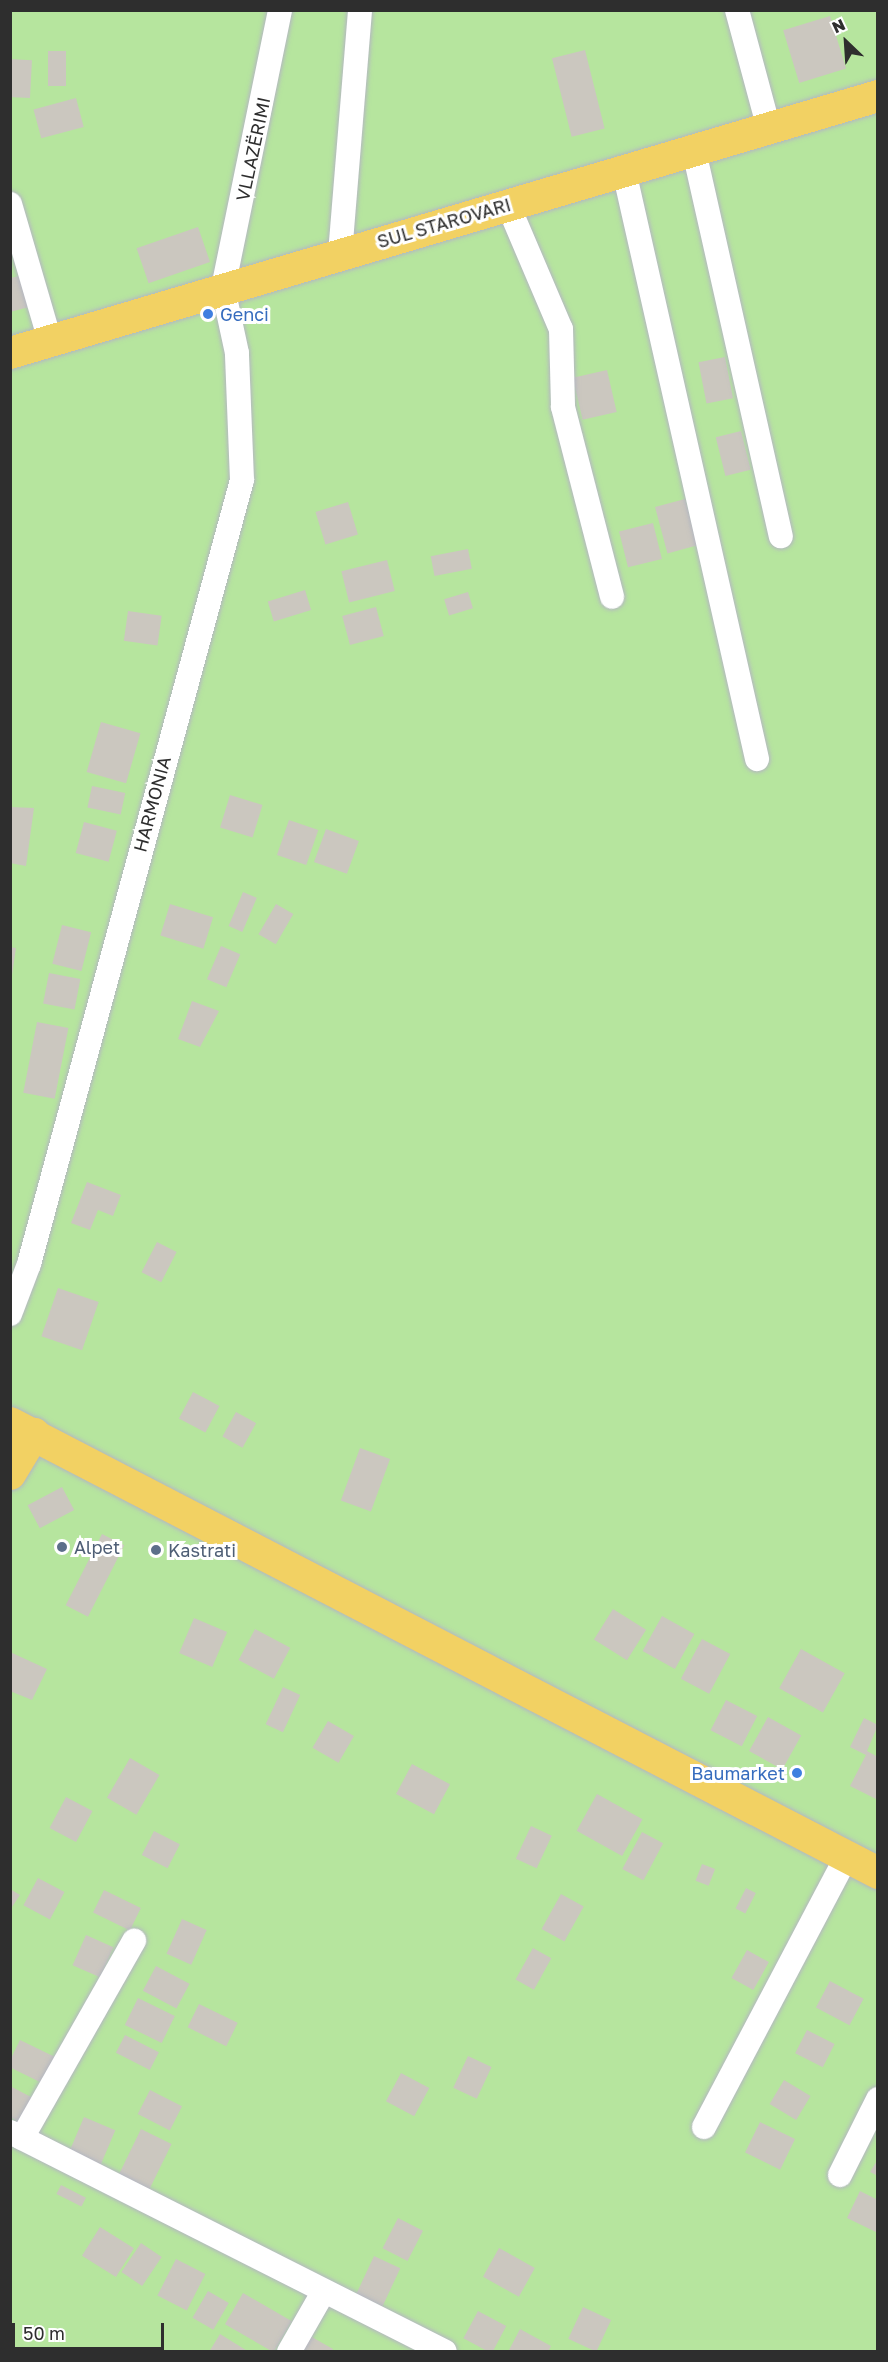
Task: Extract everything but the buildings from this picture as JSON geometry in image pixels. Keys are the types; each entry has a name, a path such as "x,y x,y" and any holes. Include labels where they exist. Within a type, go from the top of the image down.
{"main road":[{"name":"SUL STAROVARI","path":"10,353 223,288 878,96"},
{"path":"10,1474 22,1429 845,1860 878,1873"}],"street":[{"name":"VLLAZËRIMI","path":"223,288 280,10"},
{"path":"340,254 360,10"},
{"path":"737,10 769,129"},
{"path":"694,151 781,536"},
{"path":"624,171 757,759"},
{"path":"10,204 50,340"},
{"path":"508,205 561,329 563,406 612,597"},
{"name":"HARMONIA","path":"10,1314 29,1264 242,480 237,352 223,288"},
{"path":"704,2127 845,1860"},
{"path":"134,1941 16,2135 445,2352"},
{"path":"840,2175 878,2099"},
{"path":"289,2352 324,2291"}],"green space":[{"path":"11,11 877,11 877,2351 11,2351"}],"place":[{"name":"Genci","path":"208,314"},
{"name":"Alpet","path":"62,1547"},
{"name":"Kastrati","path":"156,1550"},
{"name":"Baumarket","path":"797,1773"}]}
